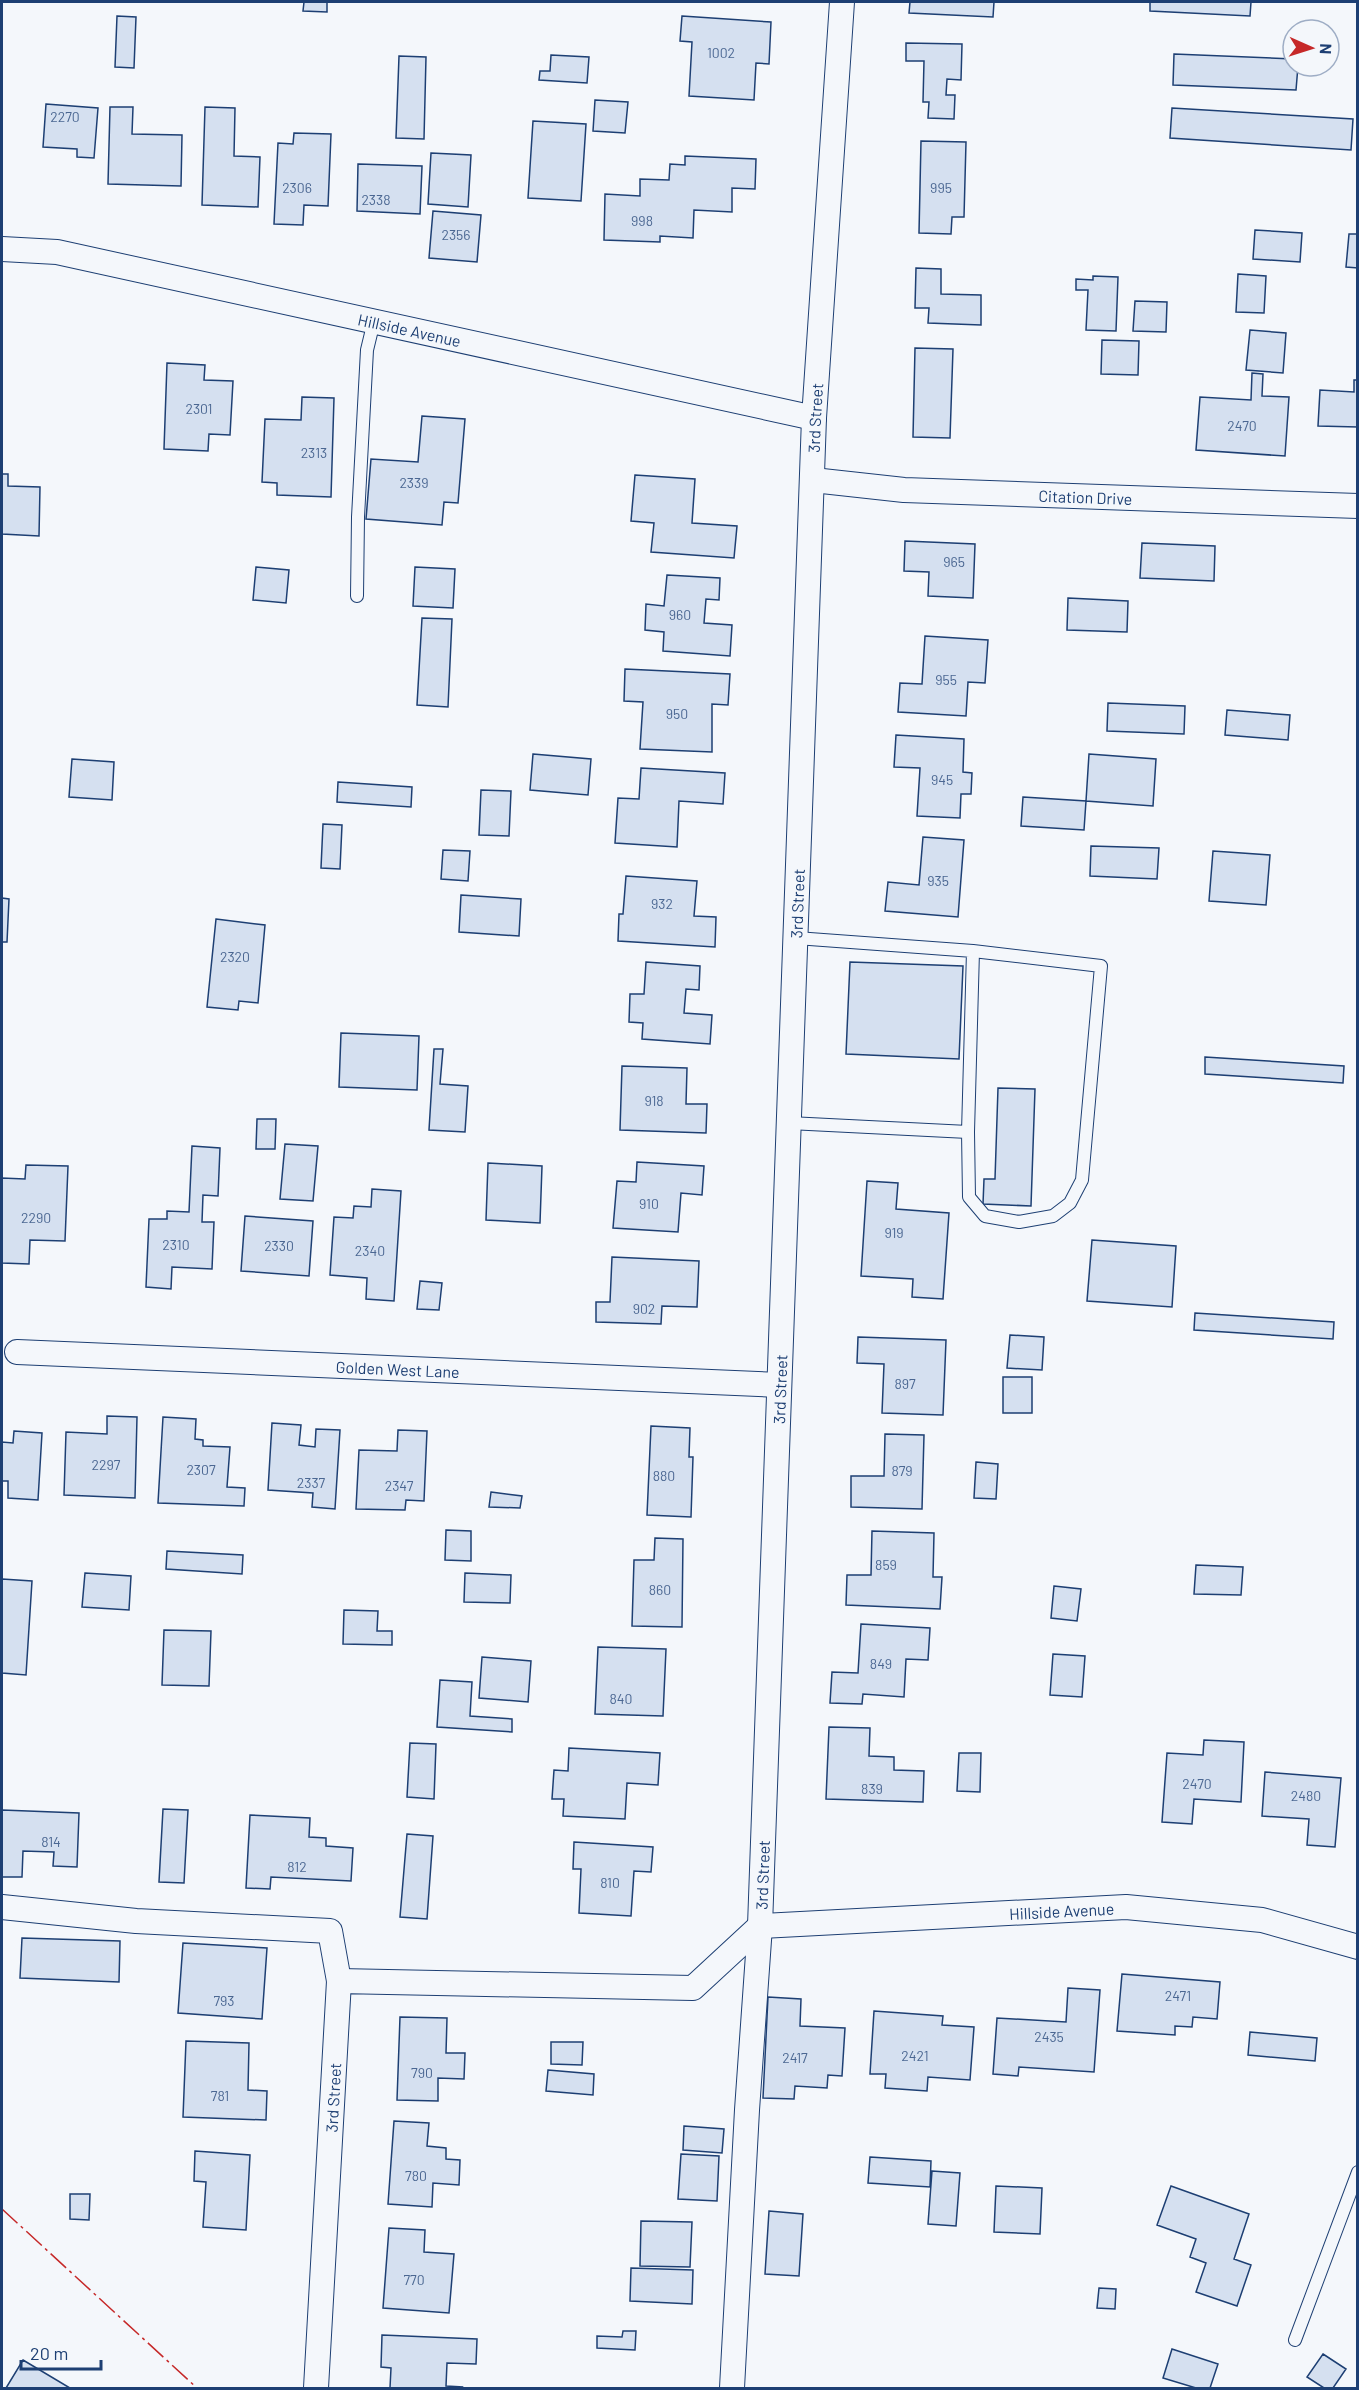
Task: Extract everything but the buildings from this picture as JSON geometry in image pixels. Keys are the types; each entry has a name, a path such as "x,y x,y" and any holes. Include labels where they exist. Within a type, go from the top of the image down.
{"street":[{"name":"3rd Street","path":"316,2388 339,1981 693,1988 760,1926 814,418 842,2"},
{"name":"Hillside Avenue","path":"2,249 57,252 814,418"},
{"name":"Citation Drive","path":"813,480 904,490 1358,506"},
{"name":"Golden West Lane","path":"17,1352 779,1385"},
{"path":"2,1907 136,1921 330,1931 339,1981"},
{"name":"Hillside Avenue","path":"760,1926 1126,1907 1262,1920 1358,1947"},
{"path":"732,2388 747,2110 760,1926"}],"lane":[{"path":"357,596 358,517 368,350 374,321"},
{"path":"796,938 973,951 1101,966 1082,1180 1070,1203 1053,1216 1019,1222 985,1216 969,1197 968,1132 973,951"},
{"path":"789,1123 968,1132"},
{"path":"1295,2340 1358,2172"}],"power":[{"path":"2,2209 197,2388"}]}
